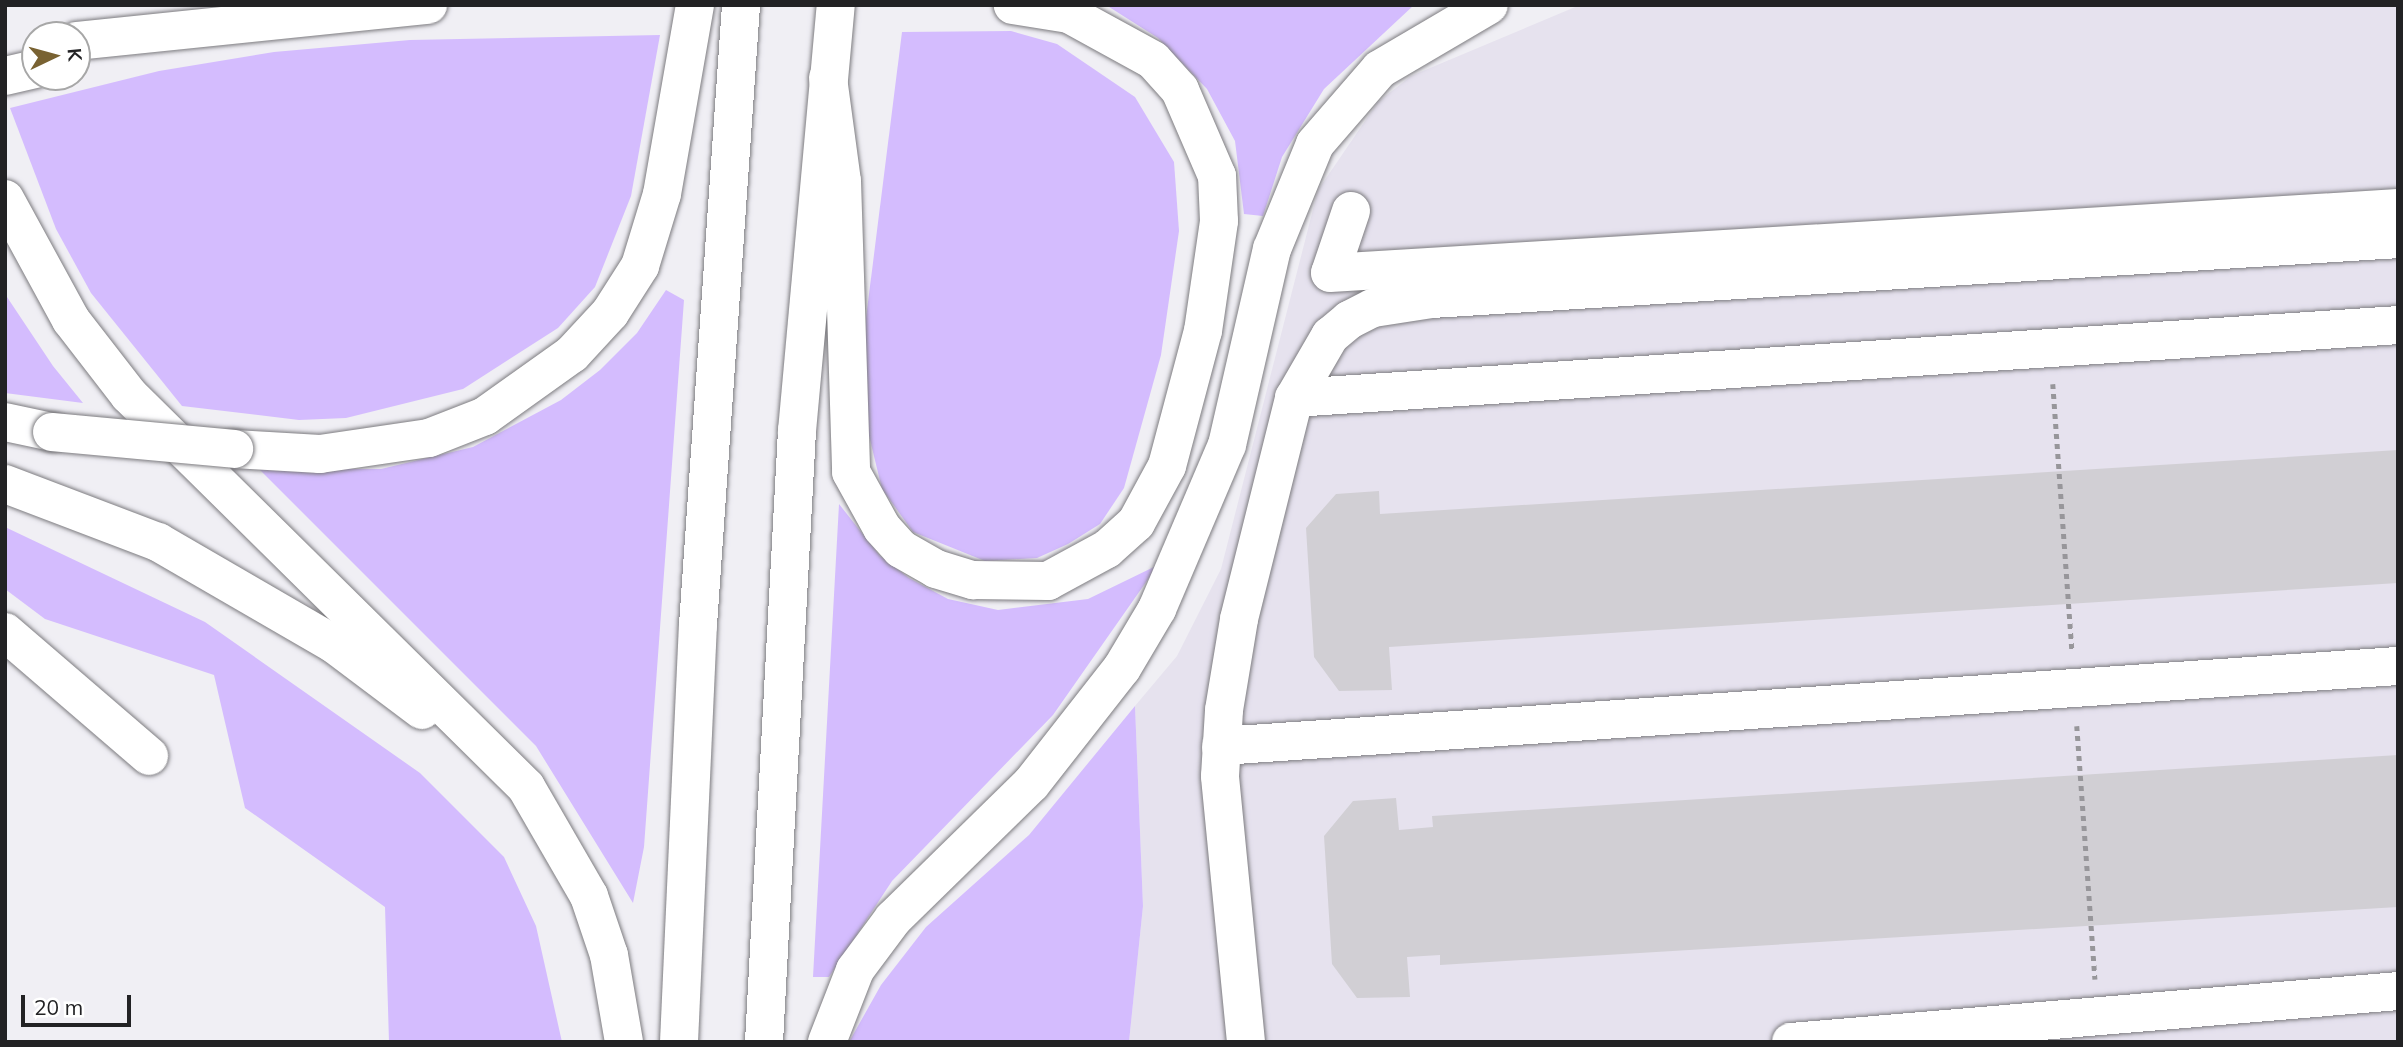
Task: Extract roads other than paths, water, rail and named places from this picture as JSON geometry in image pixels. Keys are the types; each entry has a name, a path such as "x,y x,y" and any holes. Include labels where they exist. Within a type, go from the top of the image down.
{"main road":[{"path":"91,40 428,5"},
{"path":"5,422 52,432 234,449 334,453 429,438 485,416 572,354 610,313 640,266 662,194 695,5"},
{"path":"679,1042 698,625 741,5"},
{"path":"764,1042 797,431 836,5"},
{"path":"828,78 842,181 850,472 882,528 901,549 936,569 973,580 1048,581 1107,550 1136,523 1167,466 1205,317 1219,221 1217,176 1180,90 1153,60 1069,14 1013,5"},
{"path":"827,1042 855,970 893,919 1031,784 1115,678 1157,610 1227,444 1272,248 1315,144 1380,69 1489,5"},
{"path":"91,54 174,32"},
{"path":"5,200 71,320 130,395 491,748 572,858 609,955 624,1042"},
{"path":"1351,211 1330,273 2398,208"},
{"path":"1246,1042 1221,746 1240,619 1294,398 1330,335 1349,320 1373,308 1432,299 2398,239"},
{"path":"1294,398 2398,325"},
{"path":"5,484 158,542 334,644 442,725 491,748"},
{"path":"5,632 149,755"},
{"path":"1221,746 2398,666"},
{"path":"1791,1042 2398,991"}]}
